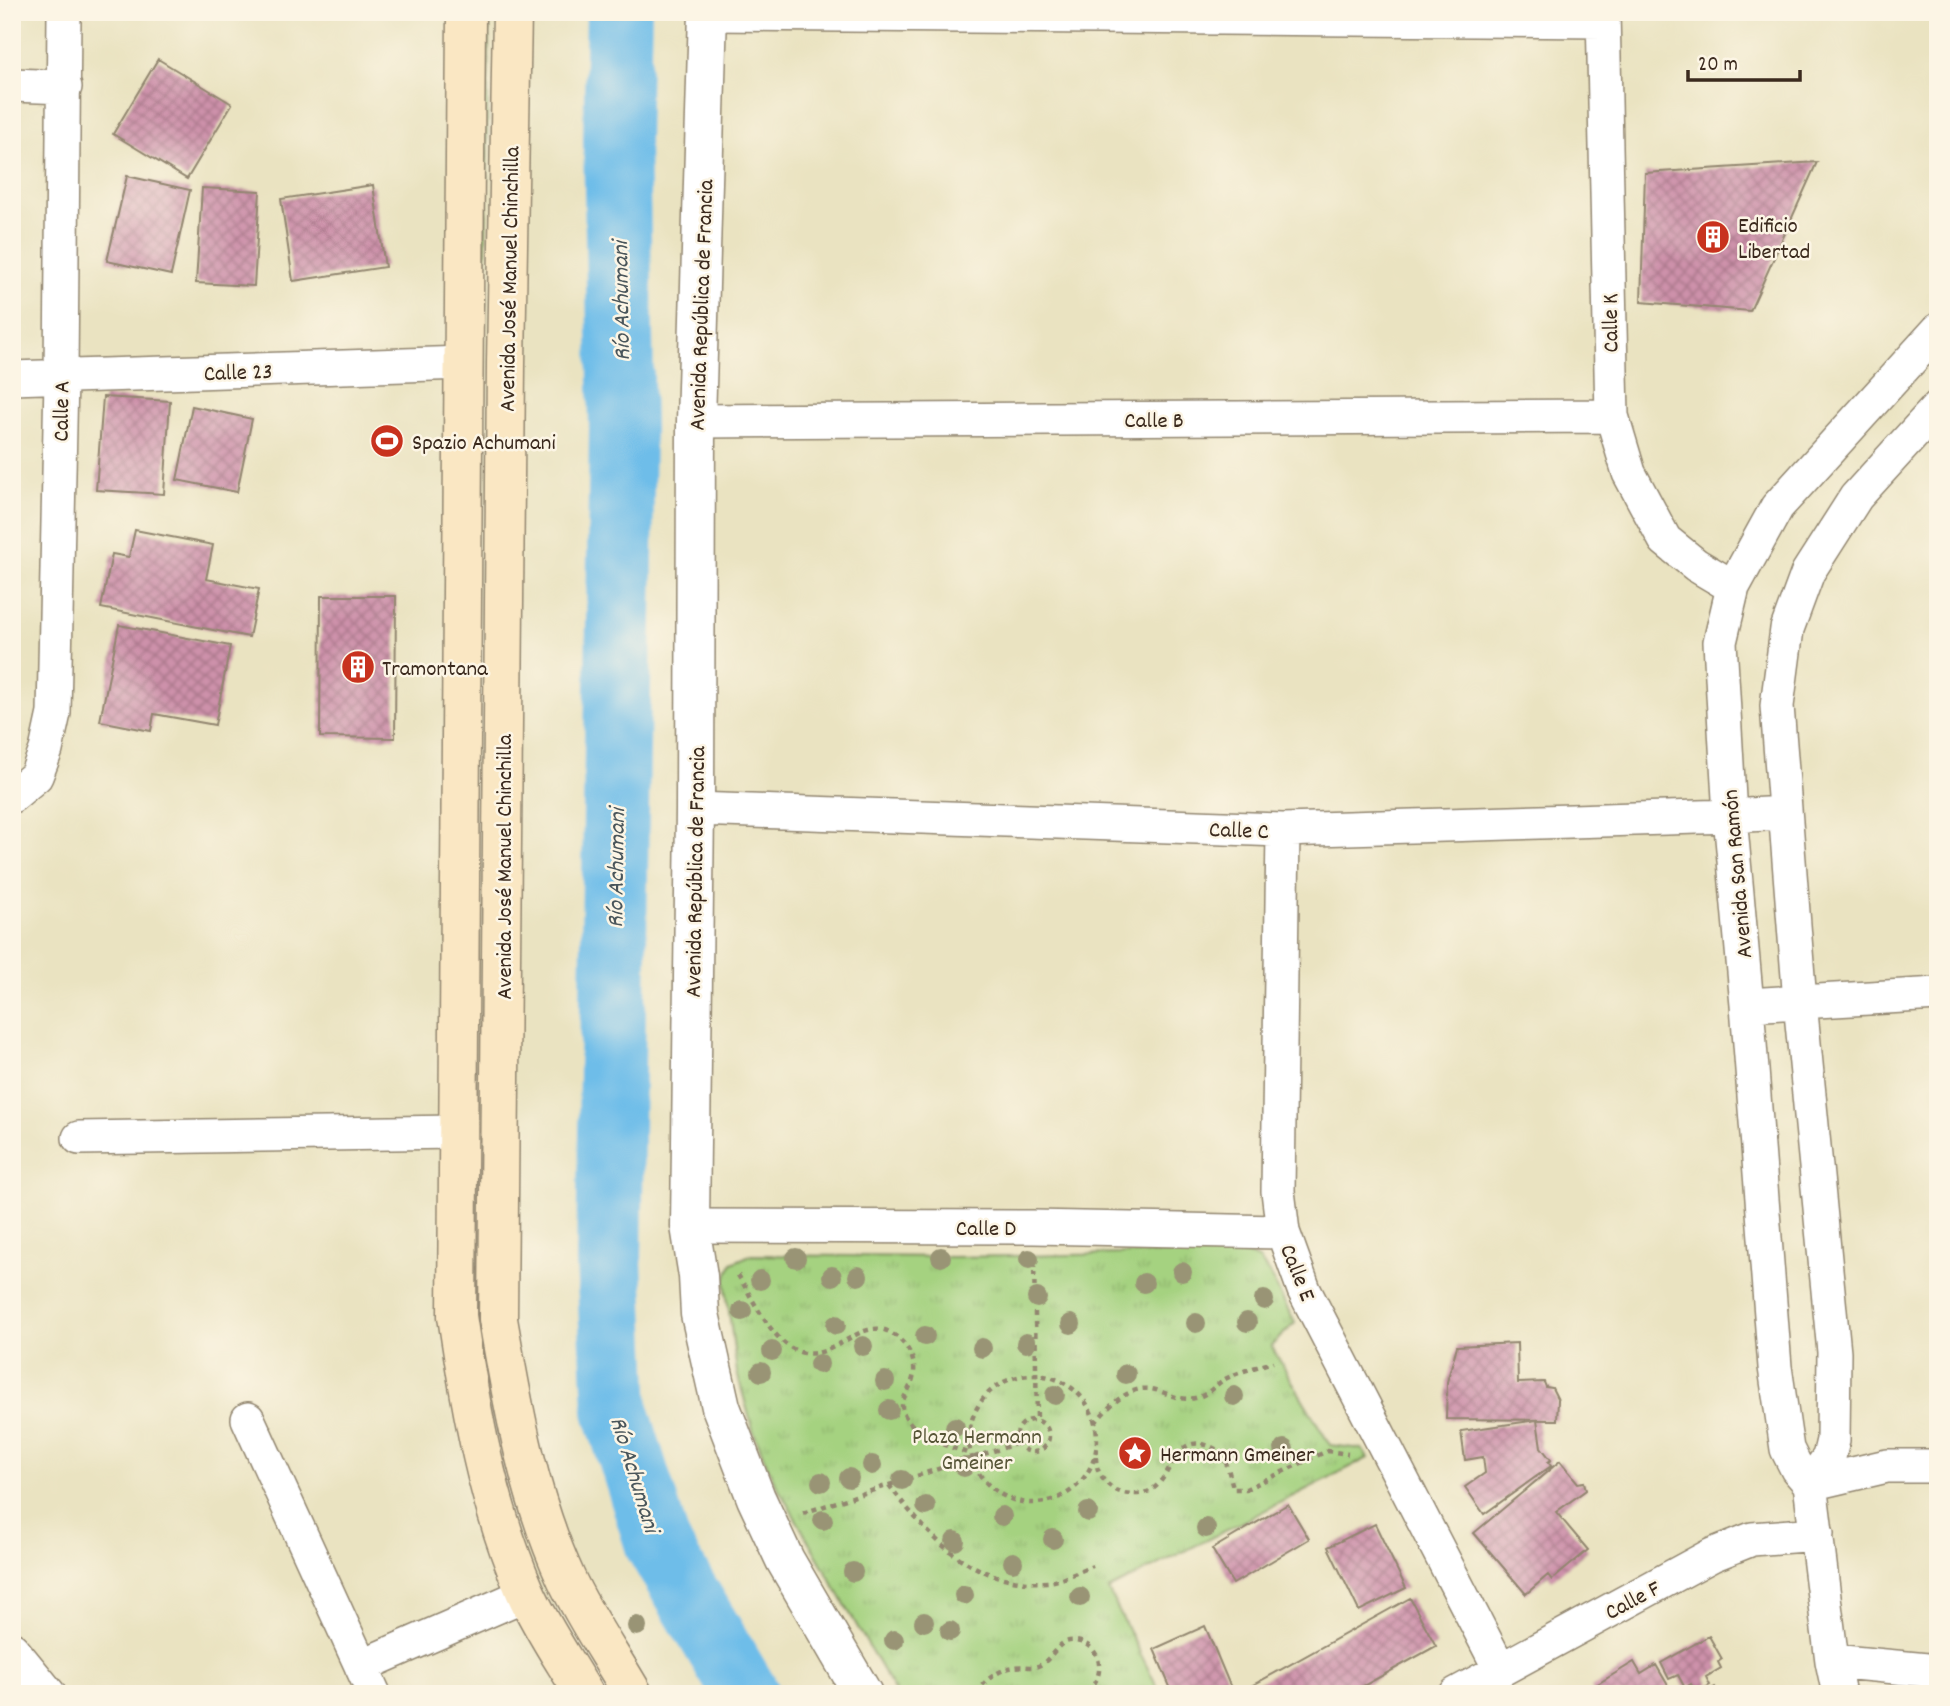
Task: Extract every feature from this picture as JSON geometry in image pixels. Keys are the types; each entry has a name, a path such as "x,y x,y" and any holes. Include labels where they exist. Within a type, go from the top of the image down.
{"main road":[{"name":"Avenida José Manuel Chinchilla","path":"466,12 456,1132 457,1316 484,1470 506,1542 526,1594 584,1694"},
{"name":"Avenida José Manuel Chinchilla","path":"512,12 506,363 498,1319 512,1400 526,1461 545,1524 566,1578 633,1694"},
{"path":"464,363 506,363"},
{"path":"456,1132 501,1131"},
{"path":"526,1594 566,1578"}],"street":[{"name":"Calle A","path":"12,796 36,776 46,750 54,713 61,378 64,12"},
{"path":"708,13 1602,17"},
{"name":"Avenida República de Francia","path":"708,13 696,421 690,1226 698,1276 700,1314 721,1407 756,1498 785,1560 863,1694"},
{"name":"Calle K","path":"1602,17 1612,416 1629,473 1665,540 1696,565 1733,587"},
{"path":"12,85 65,87"},
{"name":"Avenida San Ramón","path":"1839,1694 1832,1661 1810,1484 1797,1469 1787,1449 1774,1367 1730,817 1720,642 1733,587 1777,506 1938,330"},
{"name":"Calle 23","path":"12,378 464,363"},
{"path":"1810,1484 1829,1457 1833,1440 1834,1352 1800,1002 1777,706 1787,629 1808,572 1856,497 1938,407"},
{"name":"Calle B","path":"696,421 1612,416"},
{"name":"Calle C","path":"695,809 1283,830 1730,817 1784,813"},
{"name":"Calle E","path":"1283,830 1278,1191 1283,1232 1304,1290 1500,1669"},
{"path":"1747,1005 1938,994"},
{"path":"79,1138 456,1132"},
{"name":"Calle D","path":"690,1226 1034,1227 1283,1232"},
{"path":"248,1419 368,1680 526,1594"},
{"path":"1810,1484 1887,1466 1938,1466"},
{"name":"Calle F","path":"1456,1694 1712,1556 1752,1539 1817,1534"},
{"path":"12,1649 49,1694"},
{"path":"1832,1661 1938,1671"}],"path":[{"path":"1034,1262 1037,1420"},
{"path":"737,1274 768,1325 794,1350 809,1355 823,1353 871,1330 889,1332 907,1346 914,1363 913,1379 903,1397 902,1410 913,1427 937,1442 971,1456"},
{"path":"1095,1423 1110,1405 1124,1395 1138,1390 1154,1389 1180,1399 1196,1398 1212,1391 1223,1380 1273,1362"},
{"path":"1096,1453 1088,1473 1074,1489 1055,1499 1035,1504 1014,1501 995,1491 980,1476 971,1456 969,1434 974,1415 985,1398 1000,1385 1018,1377 1036,1375 1057,1380 1074,1390 1087,1404 1095,1423 1096,1453 1096,1469 1108,1484 1126,1494 1142,1494 1155,1489 1166,1476 1177,1454 1186,1447 1199,1443 1213,1447 1221,1454 1228,1465 1234,1489 1245,1489 1327,1451 1350,1455"},
{"path":"1037,1420 1042,1422 1049,1436 1045,1446 1031,1452 1018,1443 1017,1433 1022,1423 1037,1420"},
{"path":"802,1513 971,1456 1018,1443"},
{"path":"889,1485 910,1513 940,1543 969,1564 1001,1580 1050,1582 1093,1566"},
{"path":"977,1694 979,1689 1007,1668 1032,1668 1041,1665 1061,1644 1074,1640 1087,1644 1098,1657 1100,1668 1096,1682 1086,1692 1079,1694"}],"green space":[{"path":"484,12 489,12 485,305 480,305"},
{"name":"Plaza Hermann Gmeiner","path":"1240,1252 1259,1259 1295,1323 1271,1346 1330,1445 1362,1449 1368,1458 1108,1590 1161,1694 896,1694 773,1479 754,1433 737,1373 725,1281 732,1263 750,1255 953,1257"}],"building":[{"path":"158,59 232,104 187,179 113,134"},
{"name":"Edificio Libertad","path":"1817,162 1750,311 1641,302 1645,173"},
{"path":"127,176 190,190 171,275 107,261"},
{"path":"373,185 385,267 293,281 281,199"},
{"path":"202,188 260,191 254,286 196,283"},
{"path":"103,397 170,401 164,494 96,490"},
{"path":"192,406 252,419 237,492 177,480"},
{"path":"135,530 213,545 206,579 259,589 249,637 101,608 112,554 129,557"},
{"name":"Tramontana","path":"321,596 396,596 395,738 320,737"},
{"path":"119,625 230,646 215,725 154,714 151,731 100,721"},
{"path":"1517,1343 1518,1383 1544,1382 1546,1387 1552,1388 1558,1400 1557,1420 1446,1419 1447,1382 1457,1346"},
{"path":"1537,1420 1541,1447 1551,1460 1548,1462 1551,1466 1484,1514 1465,1487 1485,1473 1483,1457 1465,1460 1461,1431"},
{"path":"1560,1461 1578,1483 1584,1482 1586,1490 1556,1512 1588,1550 1552,1580 1548,1575 1526,1594 1474,1533"},
{"path":"1288,1504 1309,1539 1233,1584 1212,1549"},
{"path":"1375,1524 1406,1588 1359,1611 1328,1547"},
{"path":"1410,1598 1436,1646 1349,1694 1246,1694 1244,1690"},
{"path":"1205,1626 1231,1688 1218,1694 1173,1694 1154,1649"},
{"path":"1709,1636 1722,1659 1718,1662 1721,1668 1706,1677 1710,1685 1696,1693 1691,1684 1685,1688 1678,1675 1669,1679 1661,1663"},
{"path":"1634,1662 1641,1674 1656,1665 1673,1694 1595,1694 1591,1688"},
{"path":"1715,1687 1719,1694 1703,1694"}],"waterway":[{"name":"Río Achumani","path":"619,12 616,140 622,429 609,1261 616,1410 658,1545 746,1694"}],"place":[{"name":"Edificio Libertad","path":"1713,237"},
{"name":"Spazio Achumani","path":"387,441"},
{"name":"Tramontana","path":"358,667"},
{"name":"Hermann Gmeiner","path":"1135,1453"}]}
